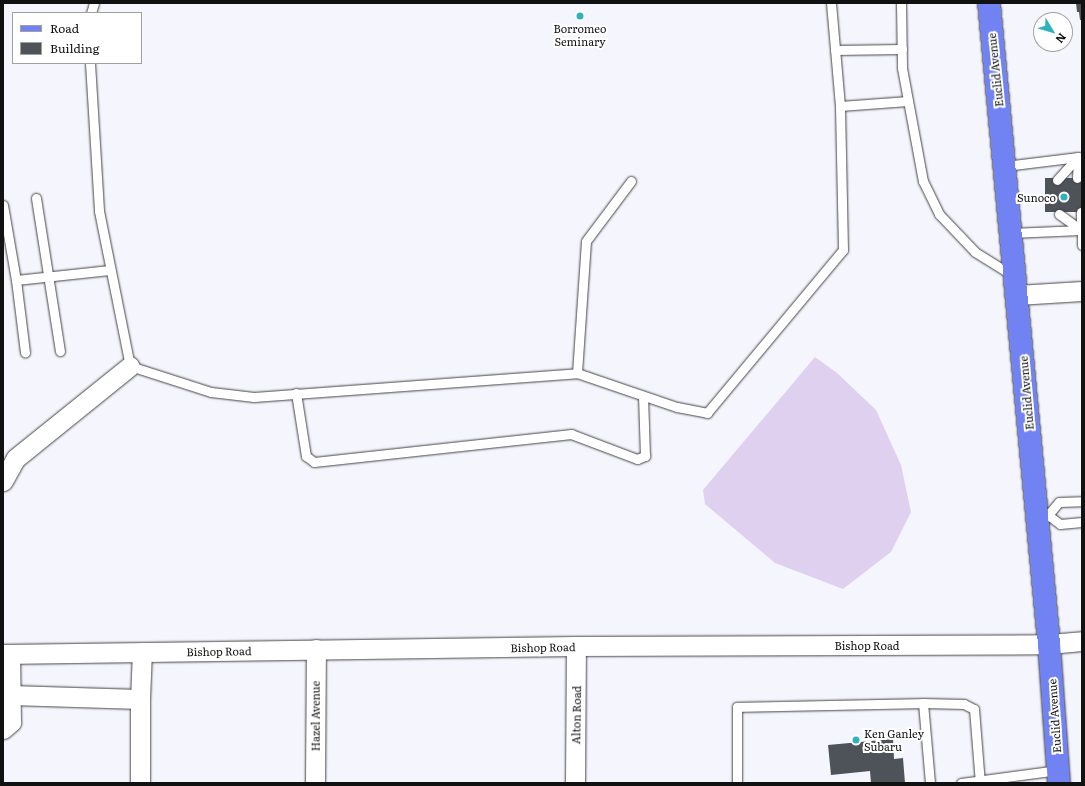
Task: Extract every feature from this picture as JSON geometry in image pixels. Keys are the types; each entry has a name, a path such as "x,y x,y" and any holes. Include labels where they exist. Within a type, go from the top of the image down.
{"main road":[{"name":"Euclid Avenue","path":"989,3 1016,286 1043,515 1049,644 1058,777"}],"street":[{"path":"1016,286 1082,291"},
{"path":"3,481 16,458 130,366"},
{"name":"Bishop Road","path":"6,654 576,646 1049,644 1082,641"},
{"name":"Alton Road","path":"575,783 576,646"},
{"name":"Hazel Avenue","path":"315,783 316,649"},
{"path":"140,783 140,699 142,652"},
{"path":"3,729 11,722 6,654"},
{"path":"10,695 140,699"}],"lane":[{"path":"90,64 99,211 109,270 130,366 211,392 254,396 577,373 677,407 707,412 843,250 840,106 831,3"},
{"path":"901,3 902,68 923,181 939,214 975,252 1016,286"},
{"path":"835,50 902,49"},
{"path":"840,106 908,101"},
{"path":"1005,166 1080,159"},
{"path":"1077,178 1080,159"},
{"path":"1057,180 1080,159"},
{"path":"577,373 586,241 631,181"},
{"path":"36,198 60,351"},
{"path":"3,205 16,280 25,352"},
{"path":"1081,212 1082,245"},
{"path":"1059,214 1082,230"},
{"path":"1011,233 1082,230"},
{"path":"16,280 109,270"},
{"path":"296,393 306,456 314,462 571,434 637,459 645,456 643,396"},
{"path":"1082,500 1059,502 1043,515 1060,524 1082,522"},
{"path":"737,783 737,707 923,703 964,704 974,709 980,782"},
{"path":"923,703 930,783"},
{"path":"961,783 1058,777"}],"shaded area":[{"path":"815,357 837,373 876,410 901,465 911,512 891,552 843,589 775,563 705,504 703,490"}],"building":[{"path":"1076,3 1082,3 1082,20 1080,20 1079,12 1077,12"},
{"name":"Sunoco","path":"1045,178 1082,178 1082,212 1045,212"},
{"path":"893,739 894,759 903,758 905,783 871,783 870,771 831,775 828,745"}],"place":[{"name":"Borromeo Seminary","path":"580,16"},
{"name":"Sunoco","path":"1064,197"},
{"name":"Ken Ganley Subaru","path":"856,740"}]}
